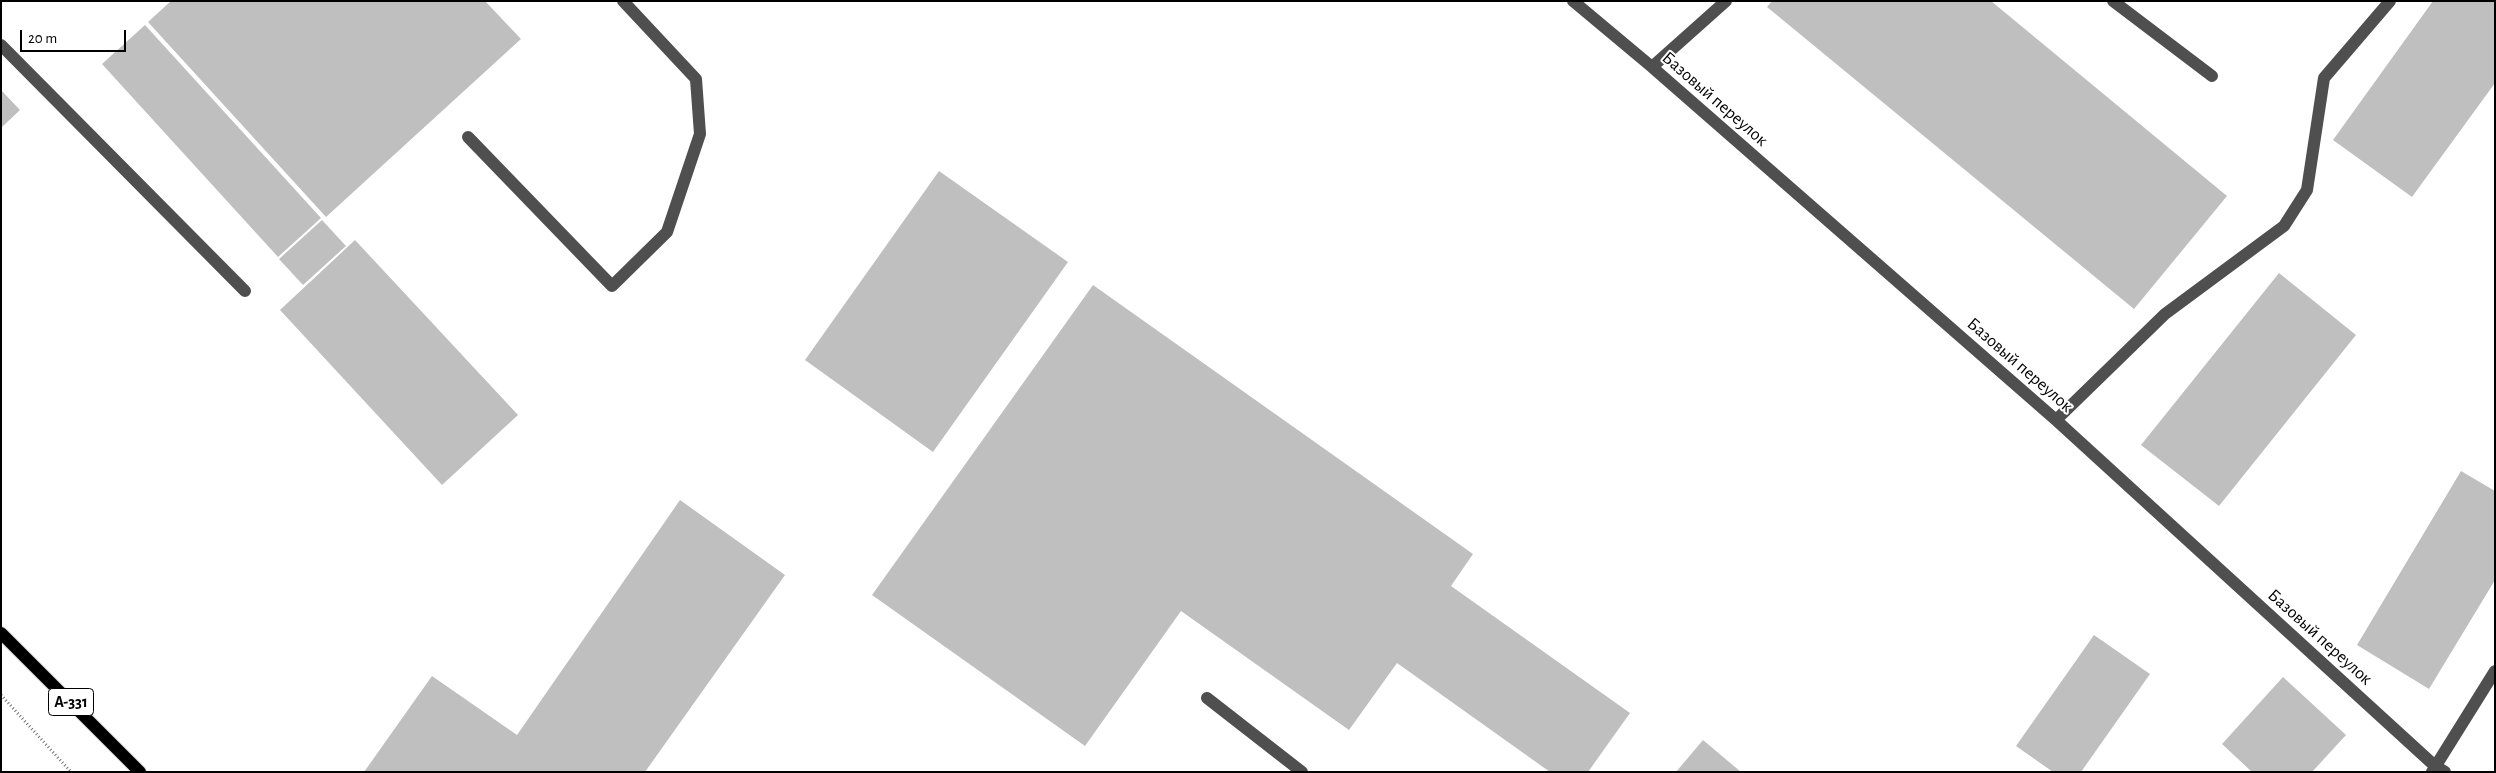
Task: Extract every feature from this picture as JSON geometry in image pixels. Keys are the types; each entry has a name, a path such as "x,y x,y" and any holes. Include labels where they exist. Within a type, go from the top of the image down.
{"main road":[{"name":"А-331","path":"1,633 140,772"}],"street":[{"path":"468,136 612,286 667,232 700,134 696,79 623,1"},
{"name":"Базовый переулок","path":"1572,1 1652,67 2056,420 2438,770 2495,670"},
{"path":"1652,67 1726,1"},
{"path":"2113,1 2212,76"},
{"path":"2056,420 2165,314 2284,226 2307,190 2324,78 2390,1"},
{"path":"1,44 245,291"},
{"path":"1207,698 1302,772"}],"path":[{"path":"1,695 71,772"}],"building":[{"path":"171,1 485,1 521,39 326,217 148,22"},
{"path":"1772,1 1991,1 2227,196 2134,309 1767,7"},
{"path":"2433,1 2495,1 2495,83 2412,197 2333,140"},
{"path":"145,25 321,218 278,257 102,64"},
{"path":"1,90 20,110 1,128"},
{"path":"939,171 1068,262 933,452 805,360"},
{"path":"322,220 346,246 303,285 279,259"},
{"path":"355,240 518,415 442,485 280,310"},
{"path":"2279,273 2356,335 2219,506 2141,445"},
{"path":"1093,285 1473,554 1451,586 1630,713 1588,772 1550,772 1397,663 1349,730 1181,611 1085,746 872,595"},
{"path":"2461,471 2495,491 2495,580 2429,689 2357,645"},
{"path":"680,500 785,575 645,772 364,772 432,676 517,735"},
{"path":"2094,635 2150,674 2081,772 2053,772 2016,746"},
{"path":"2283,677 2346,735 2312,772 2252,772 2222,744"},
{"path":"1703,740 1741,772 1676,772"}]}
